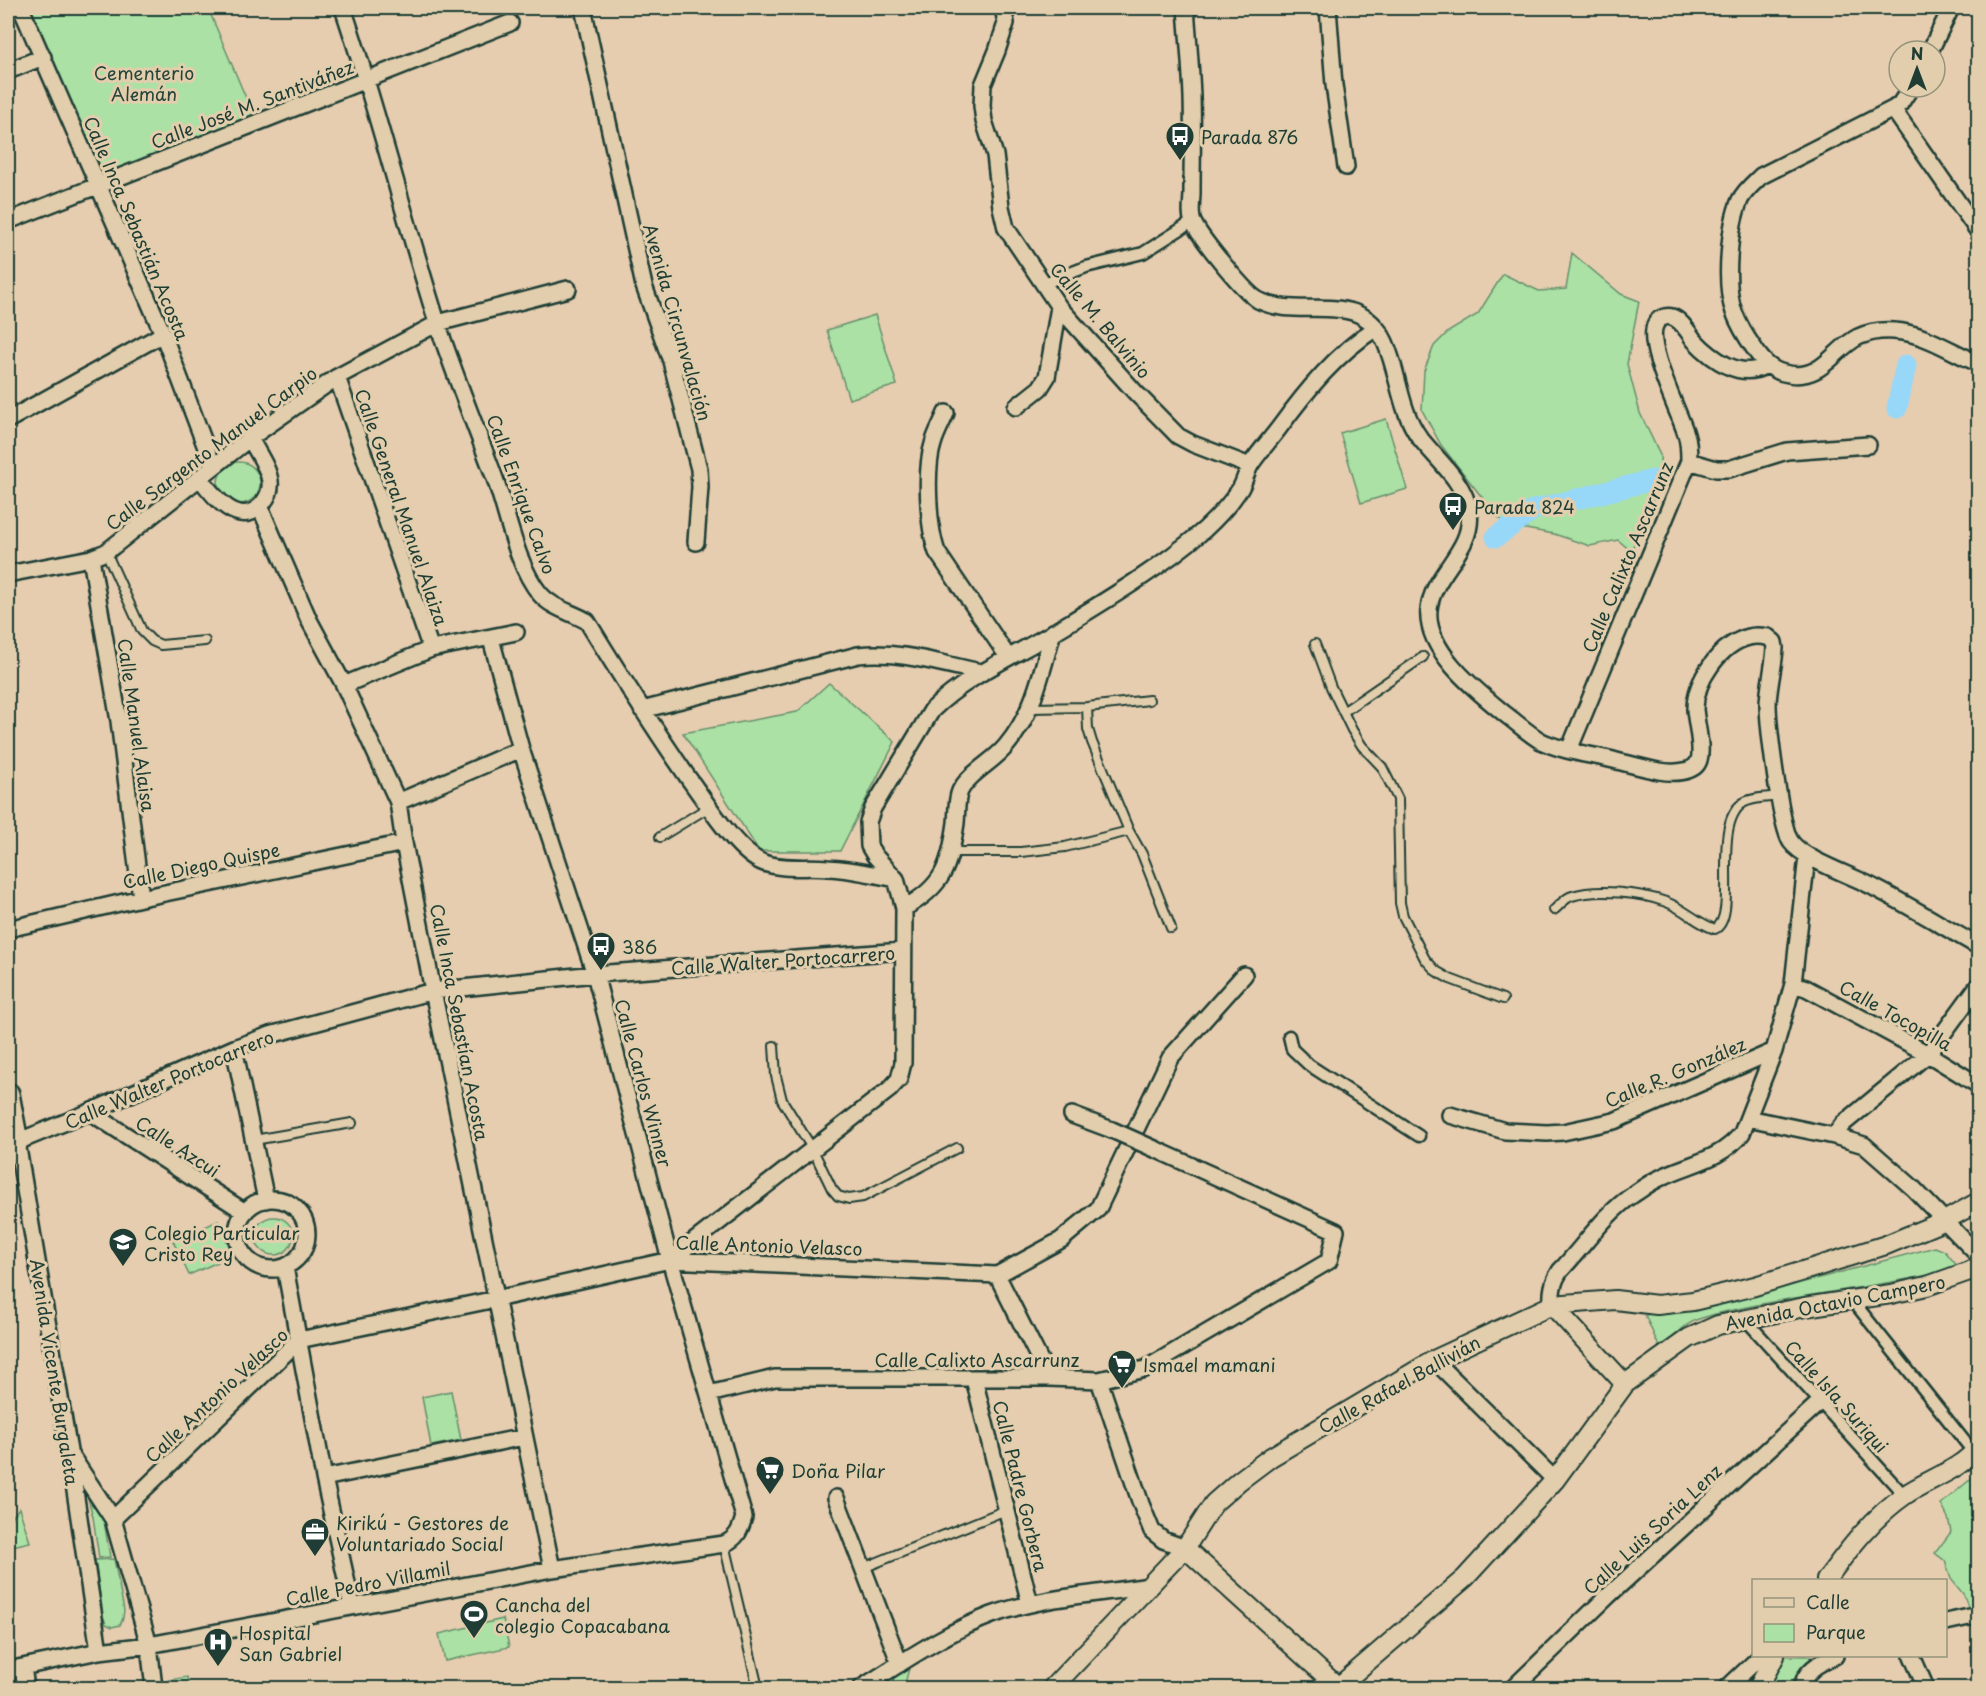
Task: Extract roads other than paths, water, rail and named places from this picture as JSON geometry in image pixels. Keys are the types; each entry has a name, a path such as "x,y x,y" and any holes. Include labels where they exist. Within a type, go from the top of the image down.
{"main road":[{"name":"Avenida Vicente Burgaleta","path":"8,1094 12,1144"}],"street":[{"name":"Calle Inca Sebastián Acosta","path":"21,8 163,334 213,466"},
{"name":"Calle Enrique Calvo","path":"344,8 368,80 438,323 529,578 542,596 555,607 587,621 642,710 709,807 753,858 765,864 850,869 896,879"},
{"name":"Avenida Circunvalación","path":"583,8 644,286 671,361 699,470 696,542"},
{"name":"Calle M. Balvinio","path":"1003,8 1006,23 998,51 983,85 982,106 984,121 995,155 1000,207 1006,228 1059,307 1178,436 1250,466"},
{"path":"1186,8 1192,97 1192,222 1255,299 1278,306 1353,311 1365,316 1385,342 1406,412 1418,436 1455,479 1466,498 1470,525 1463,544 1439,582 1428,608 1429,622 1437,644 1457,671 1511,719 1540,740 1569,750 1662,772 1679,772 1696,766 1700,759 1695,712 1696,696 1702,679 1714,662 1733,644 1749,637 1768,637 1774,642 1775,648 1768,701 1769,716 1779,796 1786,833 1791,843 1807,856 1874,887 1978,946"},
{"path":"1328,8 1334,85 1346,167"},
{"path":"1936,39 1951,8"},
{"name":"Calle José M. Santiváñez","path":"8,221 510,23"},
{"path":"8,71 43,57"},
{"path":"1903,99 1893,109 1761,176 1741,198 1731,228 1729,289 1733,310 1766,365 1779,372 1808,374 1824,365 1858,337 1870,332 1894,331 1923,337 1978,363"},
{"path":"1893,109 1978,231"},
{"path":"1042,284 1086,267 1143,253 1192,222"},
{"name":"Calle Sargento Manuel Carpio","path":"8,574 91,558 106,552 249,438 337,377 438,323 568,289"},
{"path":"1016,407 1040,388 1047,377 1059,307"},
{"name":"Calle Calixto Ascarrunz","path":"1569,750 1689,461 1686,434 1667,385 1656,348 1654,329 1657,322 1667,316 1677,319 1708,352 1737,369 1759,370 1766,365"},
{"name":"Calle Walter Portocarrero","path":"12,1144 234,1048 270,1035 433,991 595,974 903,951 904,908 896,879 869,846 868,822 873,808 932,710 981,672 1053,633 1147,573 1204,529 1241,487 1250,466 1298,402 1343,353 1357,340 1376,328"},
{"path":"8,420 163,334"},
{"name":"Calle General Manuel Alaiza","path":"337,377 430,649"},
{"path":"946,413 933,444 930,460 932,539 937,552 1008,657"},
{"path":"200,478 222,506 232,511 243,513 260,507 267,499 270,482 249,438"},
{"path":"1689,461 1716,470 1729,469 1786,451 1868,445"},
{"name":"Calle Inca Sebastían Acosta","path":"260,507 309,620 344,685 398,802 433,991 552,1569"},
{"name":"Calle Manuel Alaisa","path":"91,558 119,721 141,898"},
{"path":"344,685 430,649 516,633"},
{"path":"904,908 923,898 940,880 951,852 960,792 1004,748 1022,726 1031,708 1053,633"},
{"name":"Calle Carlos Winner","path":"491,639 521,749 595,974 670,1260 744,1517 729,1541"},
{"path":"642,710 871,653 896,655 981,672"},
{"path":"398,802 521,749"},
{"name":"Calle Diego Quispe","path":"8,929 141,898 404,843"},
{"path":"1625,1384 1552,1305 1551,1292 1554,1281 1609,1215 1631,1196 1659,1178 1689,1167 1727,1148 1742,1133 1774,1051 1793,984 1807,856"},
{"path":"670,1260 890,1089 899,1079 903,1063 903,951"},
{"path":"1049,1378 997,1275 1061,1240 1098,1209 1170,1058 1244,975"},
{"name":"Calle Tocopilla","path":"1793,984 1806,988 1928,1054 1978,1085"},
{"path":"1834,1136 1843,1124 1928,1054 1978,986"},
{"path":"1288,1036 1292,1049 1309,1065 1419,1136"},
{"path":"234,1048 266,1200"},
{"name":"Calle R. González","path":"1450,1115 1505,1131 1563,1132 1614,1121 1774,1051"},
{"name":"Calle Azcui","path":"90,1112 245,1212"},
{"name":"Calle Calixto Ascarrunz","path":"709,1394 775,1378 1100,1380 1145,1369 1329,1261 1336,1231 1112,1130 1072,1115"},
{"path":"1748,1118 1864,1144 1946,1220 1978,1255"},
{"name":"Avenida Vicente Burgaleta","path":"12,1144 69,1451 99,1651"},
{"path":"266,1200 286,1202 302,1215 307,1225 308,1235 301,1255 285,1268 274,1270 252,1263 243,1255 238,1244 239,1222 245,1212 254,1204 266,1200"},
{"path":"1552,1305 1615,1300 1657,1305 1693,1301 1755,1286 1886,1245 1946,1220 1978,1202"},
{"name":"Calle Antonio Velasco","path":"113,1520 299,1341 670,1260 997,1275"},
{"path":"285,1268 324,1478 352,1606"},
{"name":"Avenida Octavio Campero","path":"1338,1688 1465,1578 1554,1480 1625,1384 1689,1338 1718,1325 1927,1286 1978,1268"},
{"path":"1827,1579 1854,1542 1904,1495 1976,1450 1853,1301"},
{"name":"Calle Rafael Ballivián","path":"1052,1689 1185,1548 1214,1503 1239,1481 1271,1457 1434,1360 1552,1305"},
{"name":"Calle Isla Suriqui","path":"1745,1319 1904,1495"},
{"path":"1434,1360 1554,1480"},
{"name":"Calle Padre Gorbera","path":"974,1379 1030,1604"},
{"path":"1100,1380 1140,1504 1152,1531 1163,1540 1185,1548 1338,1688"},
{"name":"Calle Luis Soria Lenz","path":"1513,1689 1608,1596 1821,1401"},
{"path":"324,1478 524,1437"},
{"path":"69,1451 113,1520 149,1645 154,1689"},
{"path":"836,1498 900,1664"},
{"name":"Calle Pedro Villamil","path":"15,1669 99,1651 149,1645 552,1569 729,1541"},
{"path":"861,1689 900,1664 991,1615 1030,1604 1149,1586"},
{"path":"1947,1622 1978,1617"},
{"path":"1727,1689 1760,1657"},
{"path":"1758,1689 1774,1657"},
{"path":"1802,1689 1806,1674 1821,1662 1833,1657"},
{"path":"1912,1657 1926,1689"},
{"path":"15,1669 26,1689"}],"lane":[{"path":"106,552 142,631 152,641 161,645 205,641"},
{"path":"1315,644 1330,687 1362,746 1382,767 1398,799 1400,903 1403,916 1425,959 1436,971 1450,979 1503,999"},
{"path":"1344,712 1423,657"},
{"path":"1031,708 1087,707 1149,700"},
{"path":"1087,707 1088,729 1092,742 1129,831 1142,854 1171,928"},
{"path":"1554,910 1573,895 1617,892 1665,902 1715,929 1723,920 1726,856 1733,813 1746,801 1779,796"},
{"path":"660,837 709,807"},
{"path":"951,852 1021,852 1065,847 1129,831"},
{"path":"774,1046 776,1076 782,1100 838,1196 849,1199 863,1197 957,1148"},
{"path":"254,1140 352,1123"},
{"path":"863,1568 1006,1510"},
{"path":"729,1541 758,1689"}],"waterway":[{"path":"1897,408 1906,365"},
{"path":"1496,537 1533,510 1653,480"}],"place":[{"name":"Parada 876","path":"1180,162"},
{"name":"Parada 824","path":"1453,532"},
{"name":"386","path":"601,972"},
{"name":"Colegio Particular Cristo Rey","path":"123,1268"},
{"name":"Ismael mamani","path":"1122,1390"},
{"name":"Doña Pilar","path":"770,1496"},
{"name":"Kirikú - Gestores de Voluntariado Social","path":"315,1558"},
{"name":"Cancha del colegio Copacabana","path":"474,1640"},
{"name":"Hospital San Gabriel","path":"218,1668"}],"park label":[{"name":"Cementerio Alemán","path":"144,82"}]}
